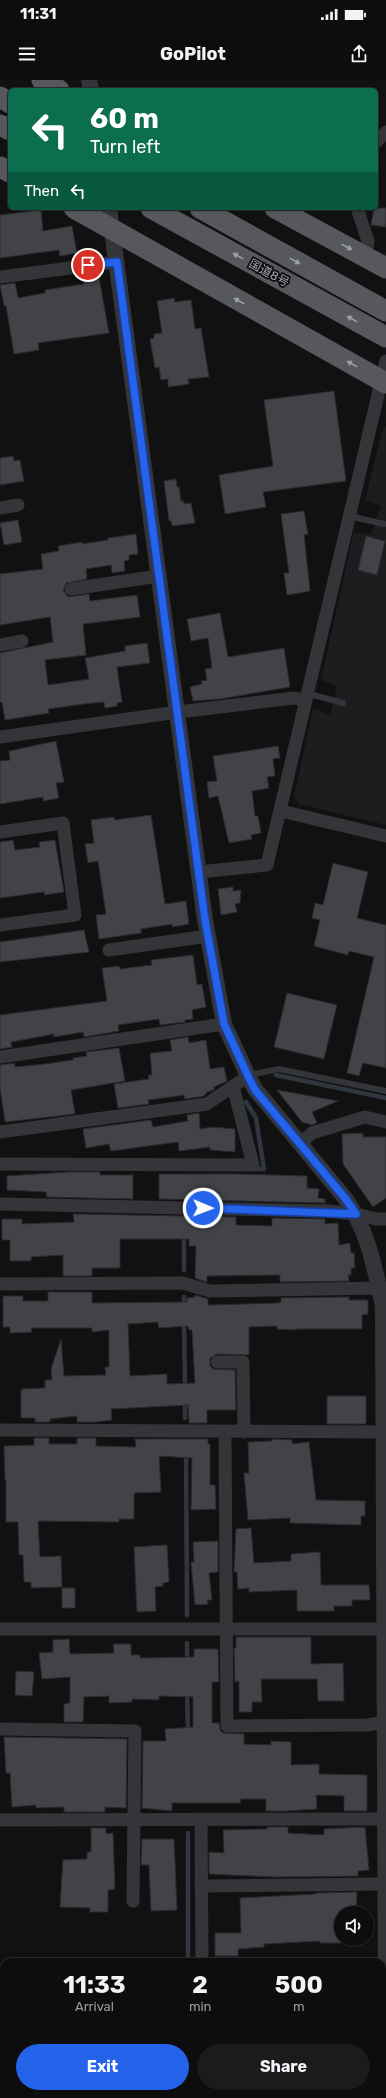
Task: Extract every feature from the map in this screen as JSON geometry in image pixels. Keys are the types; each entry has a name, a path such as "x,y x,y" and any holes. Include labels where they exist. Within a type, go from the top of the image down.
{"highway":[{"path":"42,80 56,88"},
{"path":"78,210 384,382"},
{"name":"国道8号","path":"155,210 386,337"},
{"name":"国道8号","path":"204,210 386,311"},
{"path":"279,210 386,268"}],"street":[{"path":"378,140 386,132"},
{"path":"109,210 208,936 224,1024 255,1090 356,1214 368,1240 379,1288 385,1306 386,2016"},
{"path":"358,210 368,241 365,257"},
{"path":"0,277 117,262"},
{"path":"199,872 267,865 281,812 305,697 349,516 384,382 386,361"},
{"path":"0,508 18,505"},
{"path":"71,589 159,576"},
{"path":"0,645 22,641"},
{"path":"0,737 178,712 305,697"},
{"path":"281,812 386,836"},
{"path":"0,832 63,823 75,914 0,925"},
{"path":"109,950 208,936"},
{"path":"0,1056 224,1024"},
{"path":"0,1132 207,1104 248,1076"},
{"path":"0,1164 253,1165 233,1086"},
{"path":"300,1144 312,1133 365,1117 386,1122"},
{"path":"0,1204 356,1214 376,1219 386,1219"},
{"path":"0,1284 183,1283 210,1291 379,1288"},
{"path":"217,1362 243,1362 244,1432"},
{"path":"0,1430 385,1432"},
{"path":"225,1432 227,1726 367,1725 386,1722"},
{"path":"0,1629 385,1629"},
{"path":"0,1729 135,1731 133,1901"},
{"path":"0,1820 385,1818"},
{"path":"201,1820 202,1958"},
{"path":"201,1886 386,1884"}],"lane":[{"path":"349,516 384,524"},
{"path":"305,697 343,703"},
{"path":"248,1076 279,1069 386,1091"}],"shaded area":[{"path":"386,427 386,825 299,804 294,796 313,709 330,715 337,686 321,680 354,532 371,535 381,506 365,500 383,428"}],"building":[{"path":"378,208 386,208 386,227 371,225 374,210 378,210"},
{"path":"41,210 43,231 72,226 77,253 60,256 59,250 0,258 0,215"},
{"path":"98,272 109,333 38,343 39,350 14,354 6,306 4,306 0,285 15,283 18,298 45,293 45,290 84,284 83,274"},
{"path":"174,298 175,302 191,300 195,329 201,328 209,377 188,379 189,384 168,387 168,379 161,380 159,367 155,368 150,339 154,338 154,334 162,333 157,301"},
{"path":"334,391 346,481 263,492 266,507 225,514 219,475 273,466 264,400"},
{"path":"13,456 14,461 20,460 24,481 0,485 0,458"},
{"path":"176,479 181,501 184,501 184,504 191,503 195,523 172,526 171,521 169,521 164,481"},
{"path":"304,511 308,535 304,534 310,591 287,595 284,573 289,573 281,514"},
{"path":"18,520 22,542 4,545 0,523"},
{"path":"136,534 138,554 129,555 129,560 124,561 125,571 112,573 111,565 86,569 87,579 66,583 63,590 68,597 89,594 90,601 137,595 140,617 83,624 86,655 45,660 48,685 89,679 85,658 125,651 125,646 147,643 150,663 117,667 122,702 117,703 117,706 105,708 104,702 84,704 48,709 49,713 5,720 2,702 0,702 0,653 53,642 50,617 0,625 0,574 43,569 41,554 59,551 58,546 108,540 108,538"},
{"path":"366,536 385,541 377,575 358,570"},
{"path":"220,613 228,657 284,648 290,687 220,699 193,701 190,687 202,684 201,681 207,680 205,669 212,668 208,638 191,641 187,619"},
{"path":"56,741 64,782 56,783 59,798 43,801 43,797 0,804 0,761 10,760 9,751"},
{"path":"278,746 280,758 273,759 275,776 267,777 269,788 252,791 255,816 258,816 261,833 251,835 252,839 229,843 218,796 209,798 207,782 217,781 213,756"},
{"path":"151,815 165,904 186,901 189,924 172,927 172,924 141,929 141,933 99,939 96,915 106,914 98,861 88,863 85,844 94,843 91,820 114,817 115,820"},
{"path":"13,840 15,850 40,847 39,842 55,840 64,892 45,895 44,892 0,898 0,842"},
{"path":"333,863 368,872 357,918 386,925 386,1068 363,1063 359,1076 347,1073 374,957 349,951 348,955 314,946 320,920 312,918 315,903 323,905"},
{"path":"233,887 233,891 241,890 240,903 235,904 237,912 221,915 218,889"},
{"path":"84,930 89,952 0,962 0,942"},
{"path":"193,955 197,985 202,984 206,1007 192,1010 193,1019 185,1020 185,1022 160,1025 159,1019 118,1025 119,1031 84,1037 83,1032 54,1037 54,1034 11,1042 12,1047 0,1049 0,1015 107,1001 102,968 119,966 120,969 152,965 151,960"},
{"path":"287,993 337,1005 324,1059 274,1047"},
{"path":"188,1037 189,1043 206,1040 210,1069 224,1067 227,1081 214,1087 214,1090 207,1092 204,1096 185,1099 184,1095 148,1100 149,1104 118,1108 114,1084 149,1079 148,1075 152,1075 150,1053 172,1051 170,1040"},
{"path":"119,1048 125,1081 71,1090 75,1114 5,1122 0,1088 0,1065 15,1063 15,1067 73,1060 73,1058 87,1056 86,1052"},
{"path":"277,1090 338,1101 312,1112 317,1123 312,1125 302,1122"},
{"path":"199,1113 200,1129 212,1127 235,1129 235,1152 210,1150 210,1147 179,1151 178,1142 111,1151 109,1144 86,1148 83,1129 151,1120 153,1127 188,1121 187,1115"},
{"path":"363,1133 363,1137 386,1137 386,1198 373,1207 343,1164 342,1134"},
{"path":"69,1172 100,1172 100,1175 133,1175 133,1199 47,1197 46,1192 7,1190 7,1176"},
{"path":"159,1174 307,1176 307,1188 319,1189 318,1198 325,1199 325,1203 159,1199"},
{"path":"73,1214 236,1217 236,1225 272,1226 272,1218 325,1219 325,1224 338,1223 339,1245 350,1243 351,1253 354,1253 355,1268 351,1268 351,1275 348,1275 349,1281 280,1282 280,1275 207,1276 207,1282 195,1278 196,1246 189,1246 189,1239 120,1239 120,1268 94,1268 92,1269 92,1276 63,1276 63,1255 31,1257 31,1261 10,1261 10,1240 2,1240 2,1219 22,1219 22,1224 74,1222"},
{"path":"48,1292 92,1292 92,1303 187,1302 187,1298 195,1297 195,1295 208,1299 208,1305 278,1303 281,1302 281,1298 349,1297 349,1300 368,1300 368,1314 362,1315 362,1329 296,1330 277,1329 277,1326 249,1327 249,1355 217,1354 210,1358 210,1366 213,1369 235,1370 236,1410 207,1410 207,1423 189,1423 188,1405 111,1409 112,1420 96,1422 77,1422 77,1416 50,1419 50,1422 35,1422 35,1418 21,1418 21,1389 45,1388 45,1380 52,1380 51,1369 61,1339 64,1376 106,1375 105,1367 109,1367 109,1330 92,1332 92,1328 31,1328 32,1332 10,1333 10,1327 3,1327 3,1296 23,1296 23,1301 48,1301","holes":["158,1322 159,1328 188,1326 189,1330 192,1330 195,1383 167,1384 167,1374 130,1376 128,1324"]},
{"path":"327,1396 366,1396 366,1424 327,1424"},
{"path":"34,1438 49,1438 49,1444 77,1444 77,1438 96,1438 96,1446 136,1447 135,1439 208,1439 208,1444 210,1444 210,1485 215,1485 216,1509 191,1510 192,1458 159,1456 161,1492 134,1493 134,1519 119,1519 119,1522 38,1521 40,1557 61,1556 62,1587 31,1588 31,1582 24,1582 23,1555 19,1555 18,1522 6,1522 4,1446 34,1445"},
{"path":"272,1439 292,1440 292,1444 309,1442 316,1500 365,1501 365,1516 361,1516 361,1525 290,1523 290,1518 248,1520 244,1473 249,1473 248,1442 272,1441"},
{"path":"251,1528 254,1563 291,1561 291,1554 320,1552 321,1585 369,1585 370,1600 352,1600 352,1606 334,1606 334,1611 297,1611 297,1590 249,1592 249,1588 238,1589 237,1572 234,1572 236,1529"},
{"path":"218,1541 218,1572 209,1573 212,1600 207,1600 208,1604 195,1605 191,1562 194,1562 193,1542"},
{"path":"167,1545 169,1582 163,1583 163,1586 155,1587 156,1611 137,1612 134,1547"},
{"path":"62,1588 75,1588 75,1608 62,1608"},
{"path":"236,1637 311,1637 311,1664 343,1663 344,1701 318,1701 317,1679 261,1679 262,1702 252,1702 252,1712 239,1712 239,1681 235,1682 234,1648 236,1648"},
{"path":"69,1639 70,1654 114,1653 113,1644 131,1644 131,1655 140,1655 140,1658 194,1657 194,1649 218,1649 219,1682 212,1682 212,1723 219,1723 220,1730 223,1733 244,1734 244,1744 271,1745 271,1741 291,1742 291,1765 319,1764 319,1774 367,1775 367,1811 344,1811 344,1796 316,1795 317,1809 266,1811 266,1799 241,1799 240,1803 172,1803 172,1811 142,1808 143,1741 166,1741 165,1729 193,1727 193,1697 159,1696 159,1700 132,1699 132,1702 109,1703 109,1696 84,1697 83,1722 64,1722 64,1704 70,1703 70,1677 42,1679 39,1653 53,1652 53,1640"},
{"path":"16,1671 34,1672 32,1696 15,1695"},
{"path":"4,1737 127,1739 126,1808 105,1807 105,1812 64,1812 64,1807 36,1808 36,1805 12,1807 10,1773 6,1773"},
{"path":"267,1827 288,1827 288,1833 324,1835 324,1829 365,1827 369,1870 358,1871 358,1876 275,1877 209,1874 209,1852 224,1853 223,1830 267,1829"},
{"path":"91,1828 106,1828 106,1834 113,1833 115,1889 108,1890 108,1912 90,1912 90,1908 60,1907 63,1860 87,1859 87,1852 91,1852"},
{"path":"142,1839 174,1839 177,1910 151,1911 149,1865 141,1865"},
{"path":"357,1892 356,1906 334,1906 334,1943 320,1943 320,1941 264,1944 264,1947 238,1949 238,1956 215,1956 215,1933 241,1933 240,1898"}],"waterway":[{"path":"276,1075 386,1098"},
{"path":"246,1102 256,1118 264,1169 253,1169"},
{"path":"184,1234 184,1270"},
{"path":"184,1297 184,1307"},
{"path":"184,1320 185,1389"},
{"path":"185,1400 185,1418"},
{"path":"186,1452 187,1615"},
{"path":"187,1643 187,1663"},
{"path":"187,1691 188,1733"},
{"path":"188,1833 188,1958"}],"route":[{"path":"88,265 117,262 205,920 224,1024 255,1090 345,1198 356,1214 328,1211 203,1208"}]}
